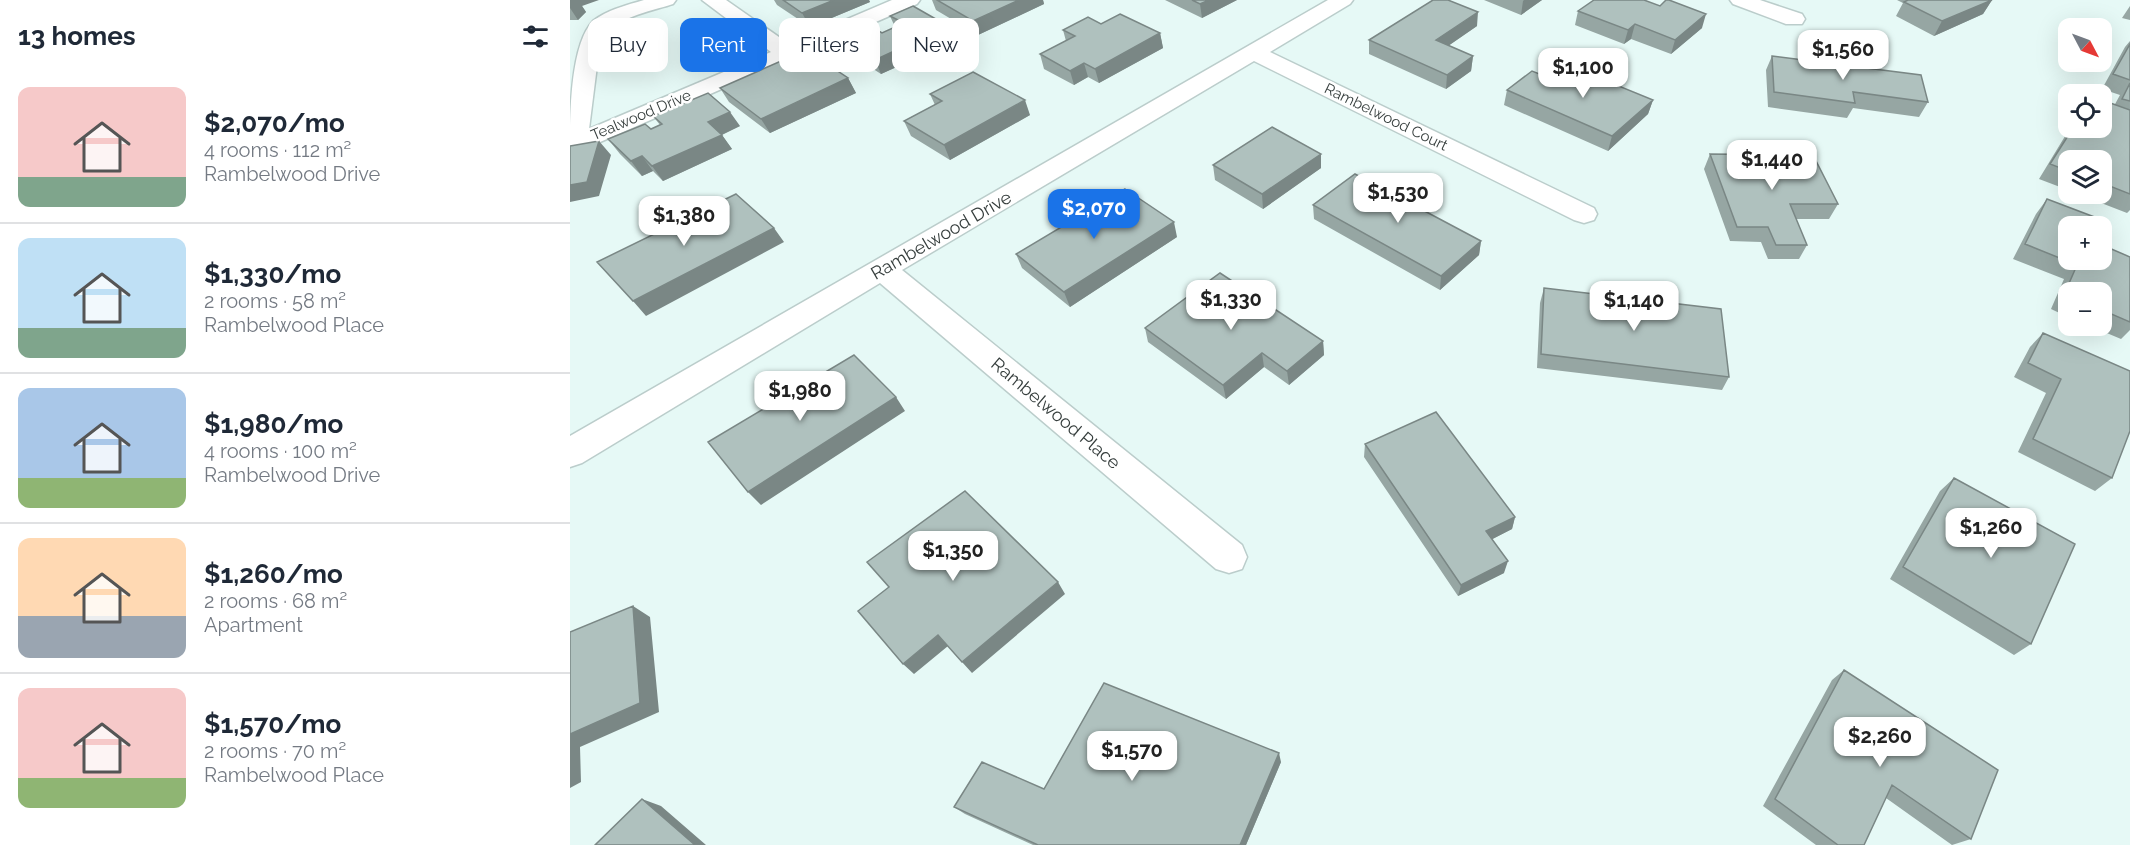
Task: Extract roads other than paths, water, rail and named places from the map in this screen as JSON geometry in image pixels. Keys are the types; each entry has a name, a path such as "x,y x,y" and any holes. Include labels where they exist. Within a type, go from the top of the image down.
{"street":[{"name":"Tealwood Drive","path":"666,0 609,21 593,32 575,144 779,56"},
{"path":"712,0 779,48"},
{"name":"Tealwood Drive","path":"868,18 910,0"},
{"name":"Rambelwood Drive","path":"570,453 681,385 883,270 1343,0"},
{"path":"1740,0 1794,19"},
{"name":"Rambelwood Court","path":"1253,52 1584,214"},
{"name":"Rambelwood Place","path":"883,270 1229,557"}]}
